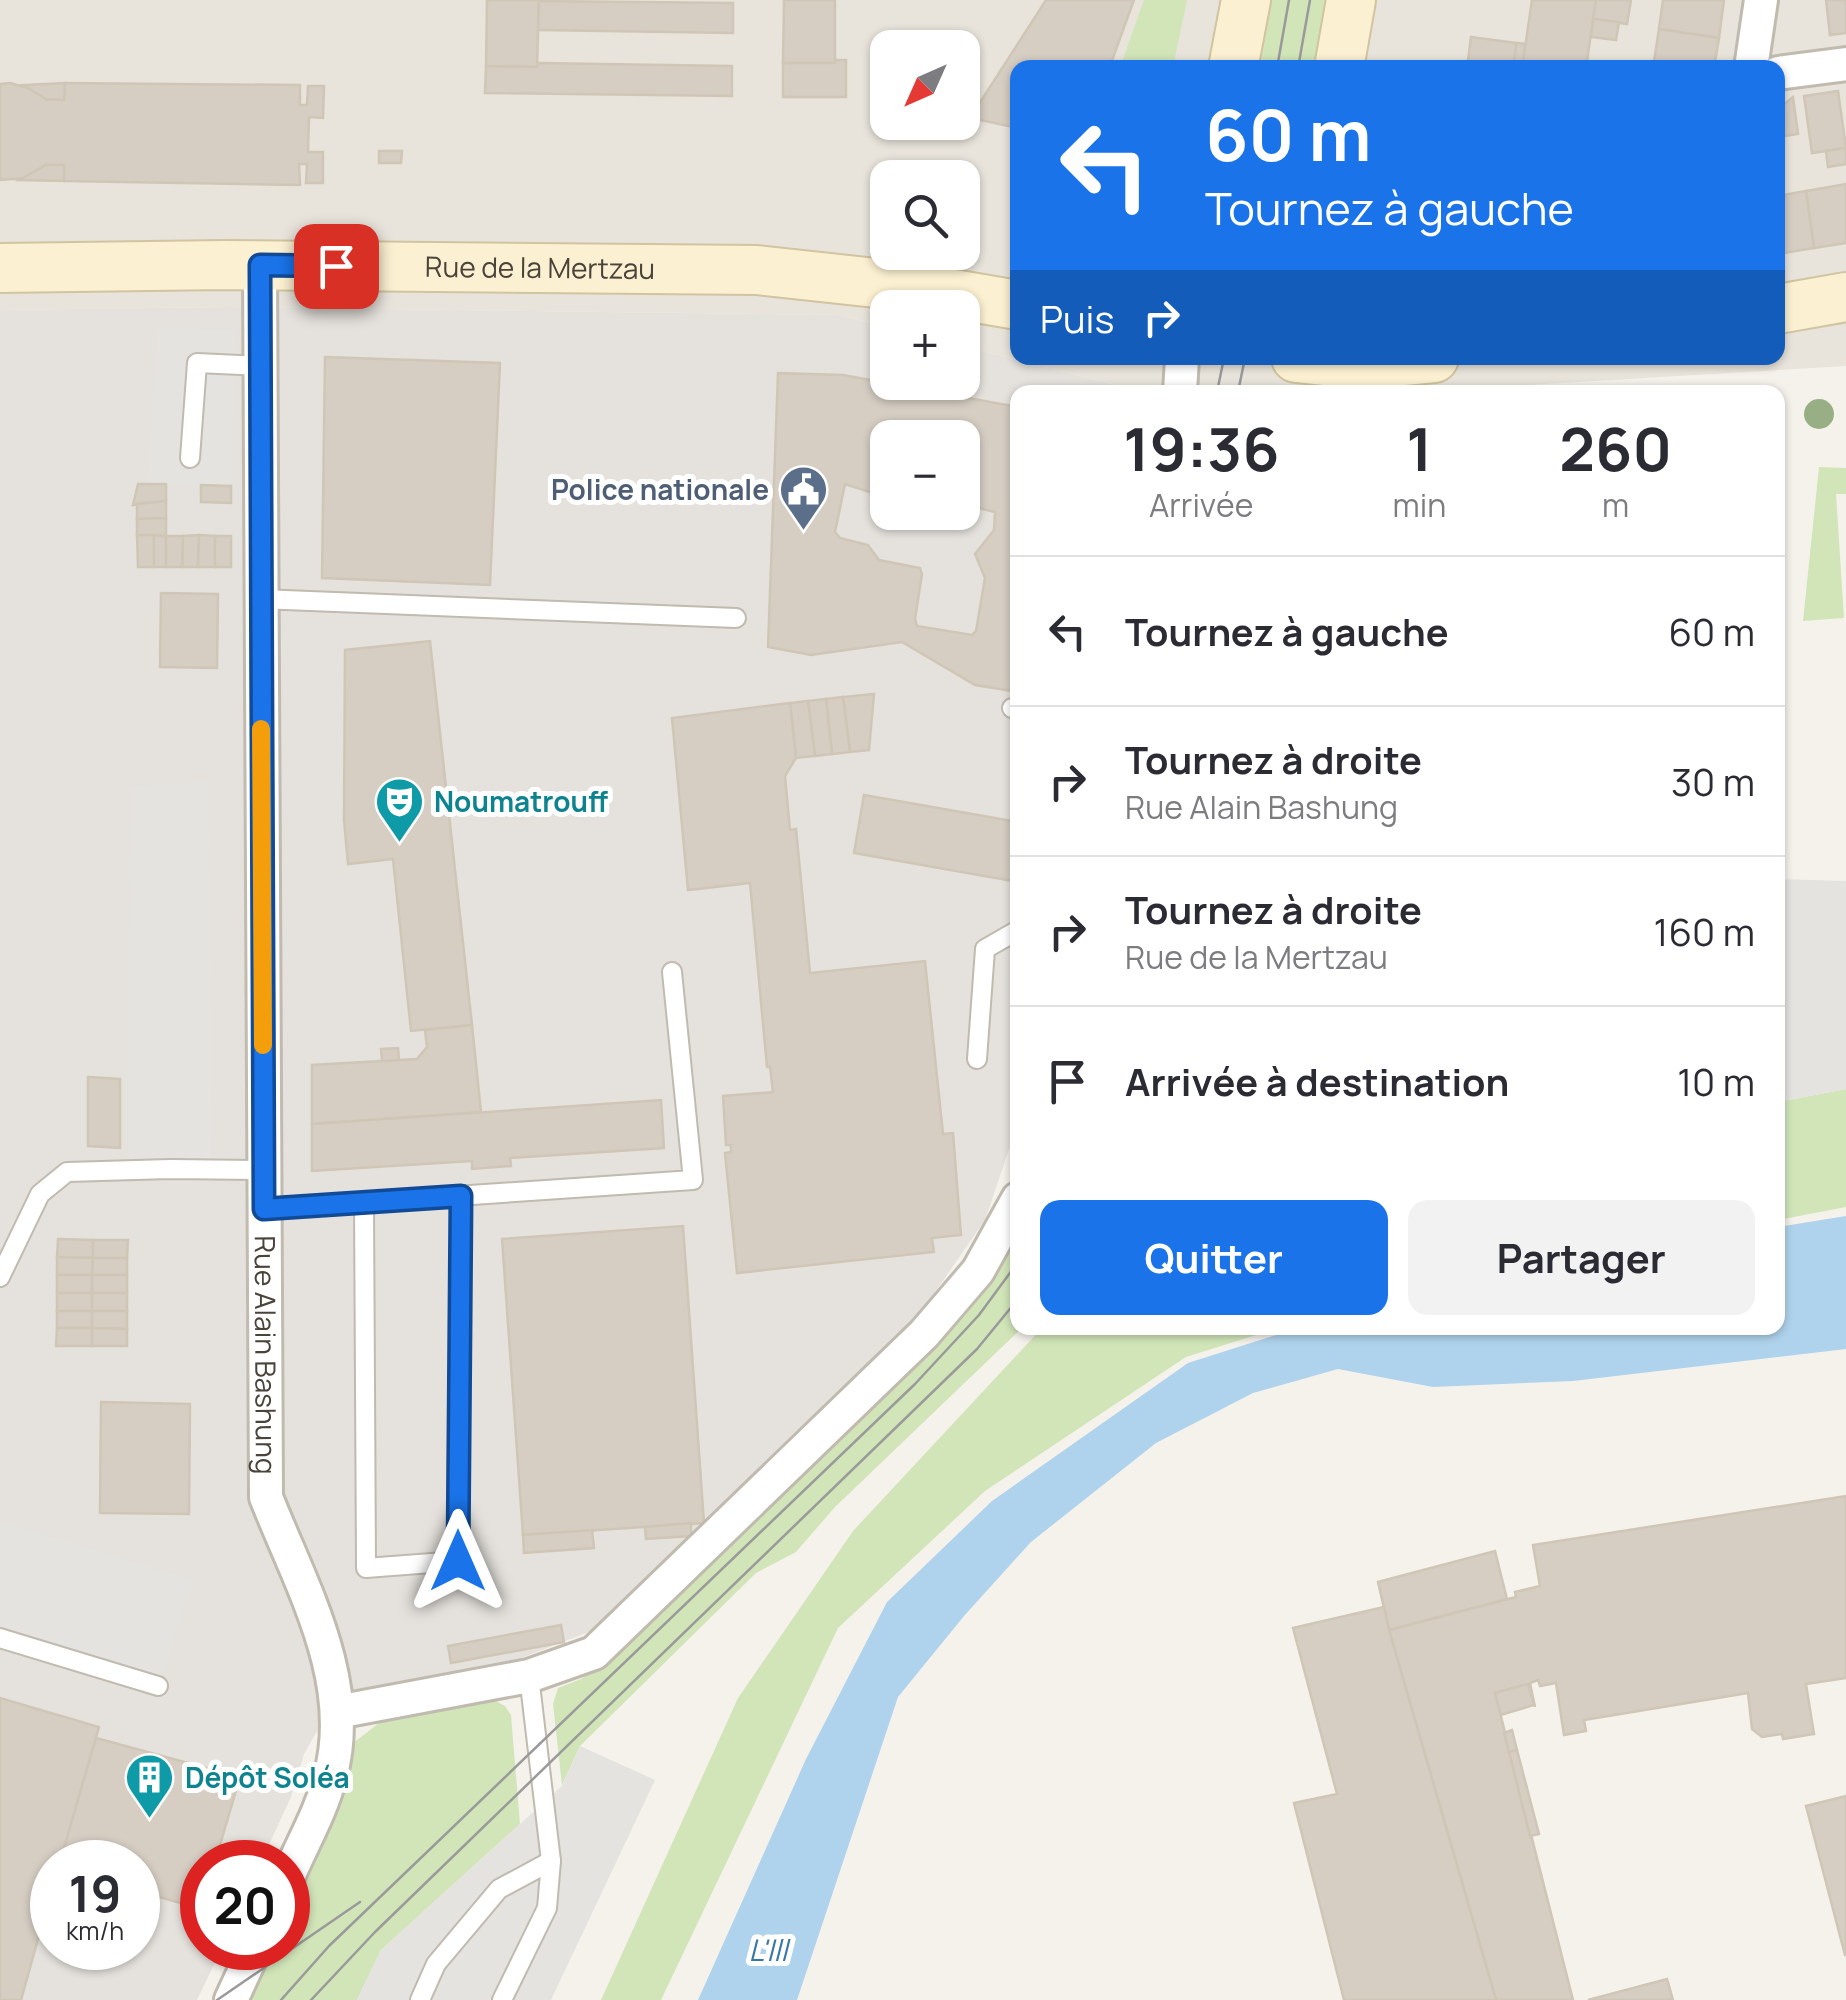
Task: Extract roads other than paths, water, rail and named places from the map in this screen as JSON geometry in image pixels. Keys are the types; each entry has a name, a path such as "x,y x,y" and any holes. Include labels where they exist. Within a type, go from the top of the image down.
{"main road":[{"path":"1235,60 1246,0"},
{"path":"1340,60 1351,0"},
{"name":"Rue de la Mertzau","path":"0,268 260,265 757,270 912,286 1010,304"},
{"path":"1785,308 1846,297"}],"street":[{"path":"1752,60 1760,0"},
{"path":"1785,71 1846,64"},
{"name":"Rue Alain Bashung","path":"260,265 266,1497 320,1634 332,1671 337,1712 328,1786 304,1840"},
{"path":"337,1712 528,1676 594,1653 910,1348 978,1271 1010,1214"},
{"path":"231,2000 245,1970"}],"lane":[{"path":"190,458 197,362 259,366"},
{"path":"260,599 736,618"},
{"path":"977,1059 985,950 1010,935"},
{"path":"264,1209 693,1180 672,972"},
{"path":"0,1277 40,1194 66,1172 264,1170"},
{"path":"364,1202 366,1568 458,1561 461,1196"},
{"path":"0,1638 158,1686"},
{"path":"502,2000 546,1908 551,1861 528,1676"},
{"path":"420,2000 436,1964 499,1888 551,1861"}],"water":[{"name":"L'Ill","path":"1846,1216 1846,1349 1573,1381 1433,1387 1338,1369 1253,1393 1156,1443 1031,1542 898,1697 797,2000 698,2000 806,1759 887,1602 992,1501 1188,1363 1276,1335 1785,1335 1785,1226"}],"tram line":[{"path":"1278,60 1289,0"},
{"path":"1299,60 1310,0"},
{"path":"1218,385 1223,365"},
{"path":"1239,385 1244,365"},
{"path":"281,2000 329,1946 915,1384 979,1315 1010,1273"},
{"path":"311,2000 375,1932 977,1349 1010,1309"},
{"path":"217,2000 360,1902"}],"place":[{"name":"Police nationale","path":"804,532"},
{"name":"Noumatrouff","path":"399,844"},
{"name":"Dépôt Soléa","path":"150,1820"}]}
